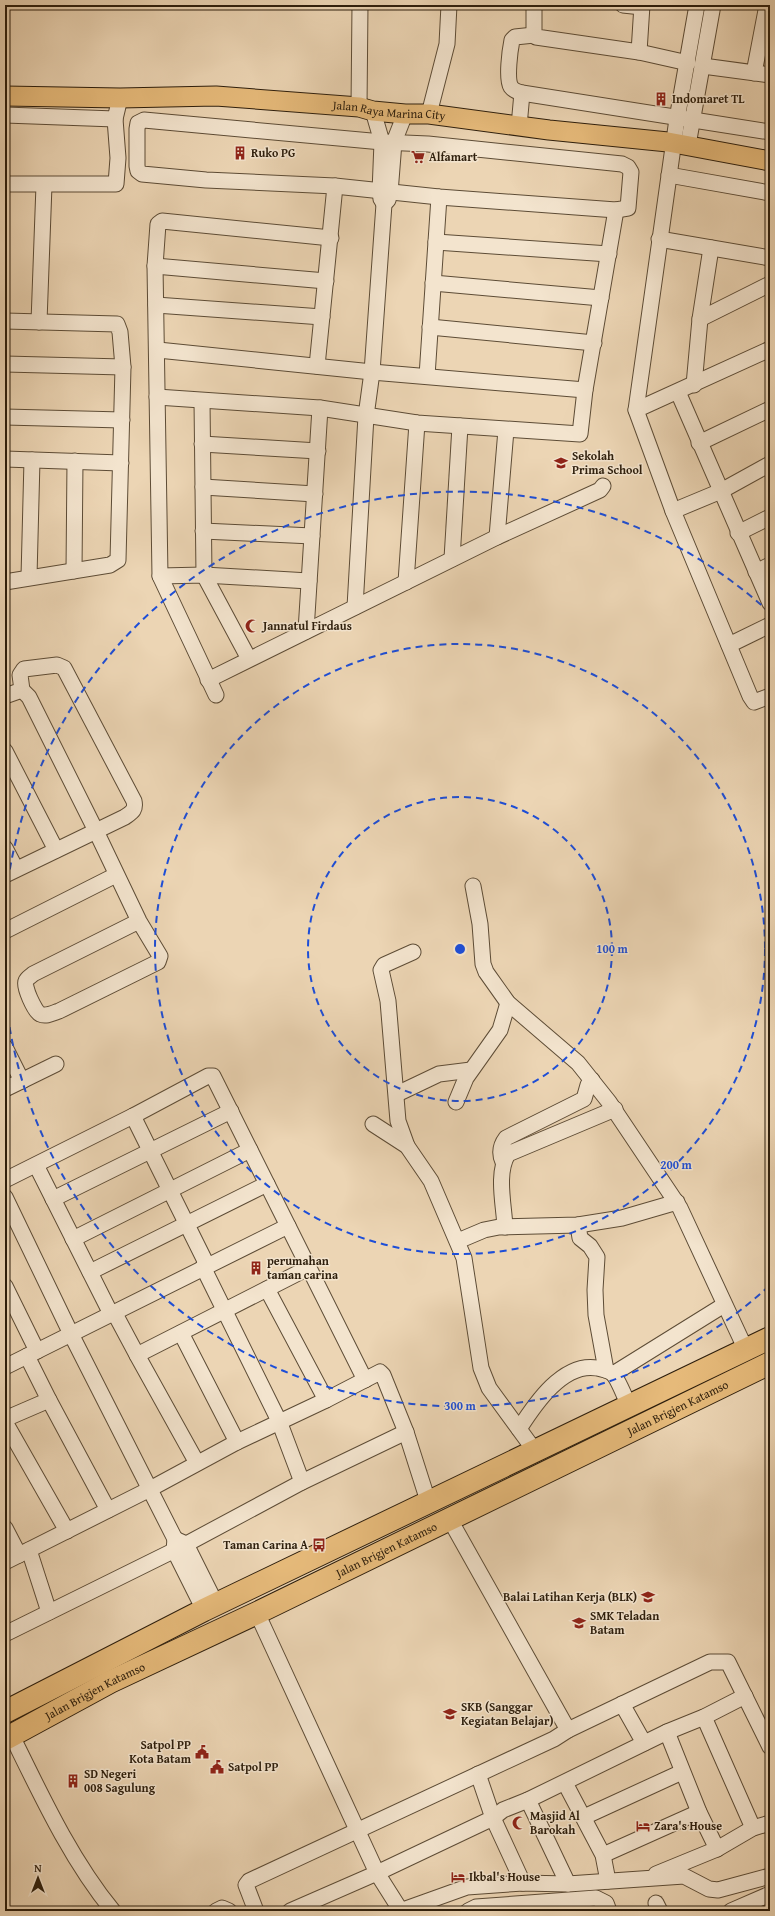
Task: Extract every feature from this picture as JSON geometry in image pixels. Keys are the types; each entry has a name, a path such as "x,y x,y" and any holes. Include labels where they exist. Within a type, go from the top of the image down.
{"highway":[{"name":"Jalan Brigjen Katamso","path":"5,1712 210,1607 770,1338"},
{"name":"Jalan Brigjen Katamso","path":"8,1737 110,1682 257,1613 770,1363"}],"main road":[{"name":"Jalan Raya Marina City","path":"5,96 120,98 216,96 366,109 405,114 430,114 519,126 681,144 770,161"}],"street":[{"path":"360,5 366,109 388,142"},
{"path":"430,114 447,44 449,5"},
{"path":"534,5 534,35"},
{"path":"623,5 642,6 639,52"},
{"path":"681,144 677,118 688,63 697,5"},
{"path":"713,5 692,120 669,175 659,239 639,414 673,511 750,696 754,702 770,696"},
{"path":"754,73 766,31 767,5"},
{"path":"688,63 639,52 536,37 534,35 515,37 512,40 510,48 510,86 514,90 522,93 770,132"},
{"path":"703,66 770,76"},
{"path":"519,126 522,93"},
{"path":"5,184 116,184 118,158 115,119 120,98"},
{"path":"356,607 366,416 372,372 388,142 405,114"},
{"path":"5,115 115,119"},
{"path":"144,120 153,120 622,164 628,167 631,172 628,208 616,210 439,197 385,196 335,186 206,180 142,174 138,171 137,166 138,123 144,120"},
{"path":"669,175 770,193"},
{"path":"39,322 44,185"},
{"path":"317,366 335,186"},
{"path":"427,376 439,197"},
{"path":"157,398 320,408 417,423 580,434 585,390 616,210"},
{"path":"216,695 160,576 157,398 158,350 155,266 158,224 162,221 330,238"},
{"path":"659,239 770,258"},
{"path":"436,242 609,254"},
{"path":"694,385 700,319 711,248"},
{"path":"155,266 326,281"},
{"path":"433,283 602,298"},
{"path":"700,319 770,284"},
{"path":"156,305 322,317"},
{"path":"5,322 117,324 120,332 123,367 118,560 110,565 5,582"},
{"path":"430,327 594,342"},
{"path":"158,350 372,372 585,390"},
{"path":"639,414 678,392 770,350"},
{"path":"5,364 123,367"},
{"path":"678,392 770,604"},
{"path":"202,401 204,575 249,659"},
{"path":"306,631 320,408"},
{"path":"699,443 770,408"},
{"path":"5,417 122,420"},
{"path":"406,582 417,423"},
{"path":"452,559 460,426"},
{"path":"497,537 506,430"},
{"path":"202,444 318,451"},
{"path":"5,459 121,463"},
{"path":"29,577 32,460"},
{"path":"74,571 75,461"},
{"path":"673,511 721,490 770,464"},
{"path":"208,680 497,537 600,490 603,486"},
{"path":"203,488 315,494"},
{"path":"738,533 770,517"},
{"path":"204,531 312,536"},
{"path":"756,572 770,565"},
{"path":"160,576 204,575 309,580"},
{"path":"729,645 770,625"},
{"path":"5,848 11,872 96,831 134,811 136,806 64,668 57,665 24,669 20,675 22,690 29,697 96,831 139,921 160,956 158,962 59,1011 47,1015 36,1012 25,986 26,980 34,974 139,921"},
{"path":"5,696 22,690"},
{"path":"5,751 56,850"},
{"path":"5,931 116,875"},
{"path":"473,886 480,924 483,964 486,972 508,1003 578,1063 615,1110 677,1202 746,1350"},
{"path":"413,952 382,967 388,1001 397,1094 398,1121 407,1146 431,1181 464,1258 481,1368 489,1388 535,1451"},
{"path":"456,1102 471,1070 500,1030 508,1003"},
{"path":"5,1047 22,1081"},
{"path":"5,1089 56,1064"},
{"path":"397,1094 439,1074 471,1070"},
{"path":"5,1180 208,1076 213,1076 365,1380"},
{"path":"505,1227 502,1187 503,1162 500,1152 502,1144 506,1138 584,1098 588,1085 592,1080"},
{"path":"503,1162 508,1154 615,1110"},
{"path":"53,1199 231,1111"},
{"path":"132,1116 187,1224 223,1310 279,1421 302,1482"},
{"path":"374,1124 407,1146"},
{"path":"73,1239 250,1150"},
{"path":"36,1165 112,1313 137,1355 196,1463"},
{"path":"90,1272 267,1184"},
{"path":"5,1197 71,1334 210,1607"},
{"path":"458,1242 484,1230 505,1227 578,1225 622,1218 677,1202"},
{"path":"578,1225 580,1238 590,1246 597,1257 595,1290 596,1315 609,1372 629,1406"},
{"path":"5,1367 205,1266 288,1226"},
{"path":"137,1355 308,1268"},
{"path":"5,1286 10,1311 32,1353 49,1400 108,1510"},
{"path":"267,1289 326,1400"},
{"path":"519,1429 535,1405 561,1378 573,1371 589,1367 609,1372 724,1305"},
{"path":"181,1333 237,1442"},
{"path":"5,1562 150,1489 237,1442 379,1373 382,1373 406,1432 428,1501"},
{"path":"5,1419 49,1400"},
{"path":"5,1422 67,1530"},
{"path":"5,1634 302,1482 406,1432"},
{"path":"450,1518 568,1730"},
{"path":"5,1528 24,1552 49,1612"},
{"path":"257,1613 377,1873 400,1911 467,1887 523,1883 568,1884 608,1882 648,1877 684,1876 709,1889 718,1890 770,1876"},
{"path":"256,1911 247,1890 246,1885 249,1881 554,1739 568,1730 710,1662 728,1662 770,1747"},
{"path":"290,1911 377,1873 493,1818 503,1810 528,1800 644,1743 704,1717 745,1696"},
{"path":"622,1704 644,1743"},
{"path":"704,1717 752,1828"},
{"path":"667,1732 699,1812 717,1849"},
{"path":"8,1737 92,1886 113,1911"},
{"path":"584,1817 682,1772"},
{"path":"478,1774 493,1818 523,1883"},
{"path":"565,1782 603,1855 608,1882"},
{"path":"528,1800 568,1884"},
{"path":"603,1855 699,1812"},
{"path":"648,1877 717,1849 752,1828 770,1823"},
{"path":"474,1910 596,1898 606,1903 609,1911"},
{"path":"731,1911 769,1898"},
{"path":"216,1911 226,1908 230,1911"}],"place":[{"name":"Indomaret TL","path":"661,99"},
{"name":"Ruko PG","path":"240,153"},
{"name":"Alfamart","path":"418,157"},
{"name":"Sekolah Prima School","path":"561,463"},
{"name":"Jannatul Firdaus","path":"252,626"},
{"name":"perumahan taman carina","path":"256,1268"},
{"name":"Taman Carina A","path":"319,1545"},
{"name":"Balai Latihan Kerja (BLK)","path":"648,1597"},
{"name":"SMK Teladan Batam","path":"579,1623"},
{"name":"SKB (Sanggar Kegiatan Belajar)","path":"450,1714"},
{"name":"Satpol PP Kota Batam","path":"202,1752"},
{"name":"Satpol PP","path":"217,1767"},
{"name":"SD Negeri 008 Sagulung","path":"73,1781"},
{"name":"Masjid Al Barokah","path":"519,1823"},
{"name":"Zara's House","path":"643,1826"},
{"name":"Ikbal's House","path":"458,1877"}]}
